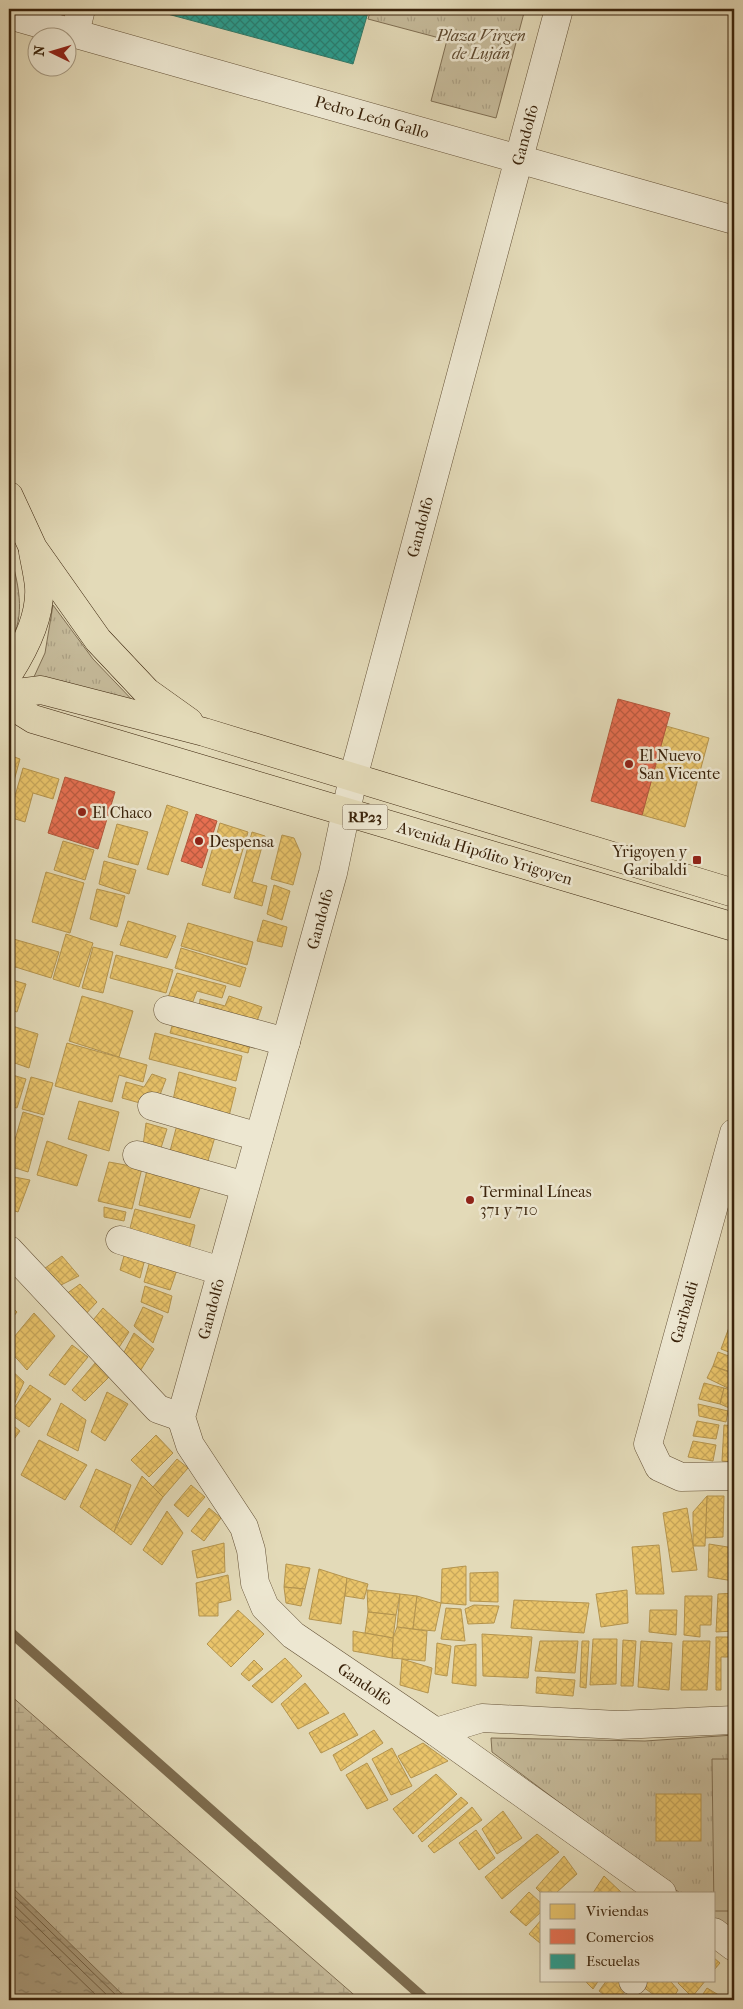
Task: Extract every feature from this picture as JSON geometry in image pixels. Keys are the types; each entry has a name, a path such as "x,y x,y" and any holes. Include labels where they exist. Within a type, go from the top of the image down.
{"main road":[{"path":"9,496 33,548 98,640 148,692 204,732"},
{"path":"9,673 33,627 38,608 39,588 33,548"},
{"name":"Avenida Hipólito Yrigoyen","path":"9,694 41,690 204,732 734,893"},
{"name":"Avenida Hipólito Yrigoyen","path":"9,704 33,719 734,927"}],"street":[{"name":"Gandolfo","path":"559,9 353,778 333,873 181,1417 190,1445 244,1527 251,1550 255,1583 265,1606 293,1635 436,1732 661,1892"},
{"name":"Pedro León Gallo","path":"9,15 78,21 519,159 734,220"},
{"path":"168,1010 286,1042"},
{"path":"152,1106 259,1137"},
{"name":"Garibaldi","path":"734,1133 648,1444 659,1467 681,1477 734,1476"},
{"path":"137,1155 245,1186"},
{"path":"120,1240 221,1271"},
{"path":"9,1250 158,1409 181,1417"},
{"path":"436,1732 482,1718 618,1725 734,1720"},
{"path":"716,1934 734,1947"}],"green space":[{"name":"Plaza Virgen de Luján","path":"371,9 525,9 496,118 431,101 447,40 368,19"},
{"path":"9,551 18,585 19,609 15,632 9,642"},
{"path":"53,605 93,659 139,707 33,679 45,653"},
{"path":"9,1694 26,1709 360,2000 9,2000"},
{"path":"734,1735 734,1933 716,1920 716,1892 679,1892 492,1752 491,1738 645,1741"},
{"path":"712,1759 734,1759 734,1911 716,1911 716,1892 714,1892"}],"water":[{"path":"9,1884 128,2000 9,2000"}],"building: Viviendas":[{"path":"666,726 709,738 685,827 642,815"},
{"path":"9,755 20,759 9,799"},
{"path":"23,768 59,779 53,799 33,793 25,822 9,817"},
{"path":"167,805 188,812 168,875 147,869"},
{"path":"220,823 248,832 230,893 202,885"},
{"path":"117,824 148,832 138,865 108,857"},
{"path":"252,832 265,836 252,882 267,886 262,906 234,898"},
{"path":"282,835 294,838 301,854 293,885 271,879"},
{"path":"63,841 94,850 85,880 54,870"},
{"path":"9,860 13,861 9,875"},
{"path":"104,861 136,870 129,894 99,884"},
{"path":"46,872 84,883 70,933 32,922"},
{"path":"274,885 290,891 282,920 267,914"},
{"path":"97,889 125,896 117,927 90,919"},
{"path":"263,920 287,927 282,947 257,941"},
{"path":"128,921 176,936 167,958 120,945"},
{"path":"188,923 253,942 247,965 181,946"},
{"path":"66,934 93,943 79,987 53,979"},
{"path":"10,938 59,952 51,978 9,965"},
{"path":"93,947 113,952 103,993 82,988"},
{"path":"181,948 246,968 240,987 175,968"},
{"path":"116,955 173,970 166,993 110,978"},
{"path":"177,973 226,986 222,998 197,991 190,1009 165,1006"},
{"path":"9,979 26,984 17,1012 9,1009"},
{"path":"82,996 133,1011 119,1057 69,1041"},
{"path":"229,996 262,1007 255,1027 199,1010 200,999 225,1006"},
{"path":"175,1016 252,1037 248,1053 170,1033"},
{"path":"9,1025 38,1034 29,1068 9,1061"},
{"path":"155,1033 242,1056 236,1081 149,1059"},
{"path":"67,1043 147,1065 143,1082 119,1075 112,1102 55,1086"},
{"path":"179,1072 236,1088 229,1116 173,1100"},
{"path":"9,1074 26,1079 17,1108 9,1106"},
{"path":"152,1074 166,1079 158,1100 147,1105 122,1098 126,1082 144,1087"},
{"path":"31,1077 53,1083 44,1115 22,1109"},
{"path":"79,1101 119,1112 109,1151 68,1139"},
{"path":"23,1112 43,1118 28,1172 9,1166 9,1160"},
{"path":"178,1121 217,1130 207,1164 169,1155"},
{"path":"146,1123 167,1129 160,1151 143,1146"},
{"path":"9,1133 14,1134 9,1154"},
{"path":"47,1141 87,1155 77,1186 37,1175"},
{"path":"109,1162 142,1168 132,1209 98,1201"},
{"path":"147,1170 202,1182 190,1218 139,1205"},
{"path":"9,1176 30,1180 18,1212 9,1209"},
{"path":"104,1207 126,1212 124,1221 104,1217"},
{"path":"135,1209 195,1225 188,1253 128,1236"},
{"path":"126,1249 146,1255 140,1278 120,1270"},
{"path":"62,1256 79,1276 57,1287 41,1271"},
{"path":"151,1257 179,1264 170,1290 144,1282"},
{"path":"80,1284 97,1302 82,1318 62,1297"},
{"path":"145,1286 172,1296 168,1313 141,1302"},
{"path":"734,1295 734,1307 730,1305"},
{"path":"9,1304 17,1312 9,1322"},
{"path":"143,1307 163,1316 153,1343 134,1326"},
{"path":"103,1308 129,1332 116,1352 89,1325"},
{"path":"34,1313 55,1336 27,1370 9,1350 9,1343"},
{"path":"734,1314 734,1354 721,1349"},
{"path":"134,1333 154,1349 137,1376 120,1360"},
{"path":"72,1345 88,1357 65,1385 49,1375"},
{"path":"718,1352 734,1358 734,1373 713,1366"},
{"path":"96,1362 112,1374 85,1401 72,1390"},
{"path":"713,1366 734,1374 734,1391 707,1378"},
{"path":"9,1368 24,1382 10,1414 9,1413"},
{"path":"704,1383 724,1388 720,1404 699,1399"},
{"path":"30,1385 51,1399 29,1427 10,1414"},
{"path":"724,1388 734,1391 734,1410 720,1404"},
{"path":"107,1392 128,1404 105,1441 91,1432"},
{"path":"61,1403 86,1420 78,1451 47,1435"},
{"path":"698,1404 728,1411 726,1422 699,1416"},
{"path":"697,1421 719,1425 716,1439 693,1436"},
{"path":"9,1422 20,1431 9,1446"},
{"path":"724,1425 734,1426 734,1462 722,1461"},
{"path":"156,1435 173,1453 149,1477 131,1460"},
{"path":"39,1440 87,1465 65,1500 21,1475"},
{"path":"693,1441 716,1445 713,1461 688,1457"},
{"path":"177,1459 188,1468 163,1497 152,1488"},
{"path":"96,1469 131,1485 114,1532 80,1507"},
{"path":"142,1476 163,1497 131,1545 114,1532"},
{"path":"191,1485 205,1497 188,1517 174,1505"},
{"path":"707,1496 724,1496 723,1537 705,1538"},
{"path":"707,1496 705,1546 693,1546 693,1512"},
{"path":"209,1508 221,1518 204,1541 191,1531"},
{"path":"687,1508 697,1570 672,1572 663,1513"},
{"path":"167,1511 183,1533 162,1565 143,1550"},
{"path":"224,1543 225,1572 197,1578 192,1551"},
{"path":"709,1544 734,1548 734,1581 708,1577"},
{"path":"659,1545 664,1594 636,1594 632,1547"},
{"path":"286,1564 310,1568 305,1589 284,1587"},
{"path":"466,1566 466,1605 441,1603 442,1569"},
{"path":"319,1569 347,1578 341,1624 309,1619"},
{"path":"498,1572 498,1602 470,1601 470,1573"},
{"path":"228,1575 231,1600 218,1603 218,1616 199,1616 196,1583"},
{"path":"347,1578 368,1584 364,1599 345,1596"},
{"path":"284,1587 305,1589 301,1606 286,1603"},
{"path":"367,1590 400,1594 396,1615 368,1612"},
{"path":"627,1590 628,1623 601,1627 596,1594"},
{"path":"734,1593 734,1631 716,1632 718,1594"},
{"path":"400,1594 417,1596 413,1629 397,1627"},
{"path":"417,1596 441,1603 435,1631 413,1629"},
{"path":"685,1596 712,1596 711,1625 700,1625 700,1637 684,1635"},
{"path":"514,1600 589,1603 584,1633 511,1628"},
{"path":"474,1605 499,1606 494,1623 468,1624 465,1609"},
{"path":"446,1608 461,1609 465,1641 441,1639"},
{"path":"238,1610 264,1634 231,1667 207,1644"},
{"path":"650,1610 677,1610 676,1635 649,1632"},
{"path":"368,1612 396,1615 393,1638 365,1633"},
{"path":"397,1627 427,1631 425,1661 392,1658 393,1638"},
{"path":"353,1631 393,1638 392,1658 353,1651"},
{"path":"482,1634 532,1637 528,1678 483,1676"},
{"path":"716,1637 732,1637 732,1657 721,1657 721,1690 716,1690"},
{"path":"593,1639 617,1639 616,1684 590,1685"},
{"path":"623,1640 636,1641 633,1686 621,1686"},
{"path":"540,1641 578,1641 575,1673 535,1671"},
{"path":"582,1641 589,1641 586,1688 580,1687"},
{"path":"641,1641 672,1643 669,1690 638,1687"},
{"path":"683,1641 710,1641 707,1690 681,1690"},
{"path":"437,1643 451,1646 447,1676 435,1674"},
{"path":"476,1644 476,1686 452,1683 455,1646"},
{"path":"285,1658 302,1676 272,1703 252,1686"},
{"path":"402,1659 432,1668 428,1693 400,1685"},
{"path":"254,1660 263,1669 249,1681 241,1674"},
{"path":"537,1677 575,1680 573,1696 536,1693"},
{"path":"305,1683 329,1713 298,1729 281,1704"},
{"path":"344,1713 358,1735 321,1753 309,1733"},
{"path":"374,1730 383,1743 341,1771 333,1755"},
{"path":"423,1743 448,1761 411,1778 398,1756"},
{"path":"392,1748 412,1786 391,1795 372,1759"},
{"path":"367,1763 388,1800 367,1809 346,1775"},
{"path":"436,1774 457,1794 413,1834 393,1809"},
{"path":"656,1794 701,1794 701,1841 656,1841"},
{"path":"461,1797 468,1803 422,1842 418,1836"},
{"path":"472,1807 482,1820 434,1853 428,1846"},
{"path":"503,1811 522,1838 497,1854 482,1829"},
{"path":"476,1830 495,1858 479,1870 459,1843"},
{"path":"537,1834 559,1852 502,1899 485,1877"},
{"path":"564,1856 577,1874 557,1892 540,1892 536,1888"},
{"path":"604,1876 621,1892 594,1892"},
{"path":"529,1892 540,1902 540,1913 526,1926 510,1912"},
{"path":"540,1921 540,1943 529,1934"},
{"path":"716,1960 720,1963 716,1968"},
{"path":"586,1982 598,1982 593,1989"},
{"path":"606,1982 626,1982 630,1986 617,2000 611,2000 599,1991"},
{"path":"646,1982 671,1982 678,1990 672,2000 661,2000 643,1987"},
{"path":"679,1982 704,1982 692,1997"},
{"path":"707,1988 727,2000 699,2000"}],"building: Comercios":[{"name":"El Nuevo San Vicente","path":"618,699 670,713 642,815 591,801"},
{"name":"El Chaco","path":"65,777 115,792 98,849 48,833"},
{"name":"Despensa","path":"196,814 217,821 202,868 181,861"}],"building: Escuelas":[{"path":"149,9 369,9 353,64"}],"waterway":[{"path":"9,1631 426,2000"}],"place":[{"name":"El Nuevo San Vicente","path":"629,764"},
{"name":"El Chaco","path":"82,812"},
{"name":"Despensa","path":"199,841"},
{"name":"Yrigoyen y Garibaldi","path":"697,860"},
{"name":"Terminal Líneas 371 y 710","path":"470,1200"}]}
